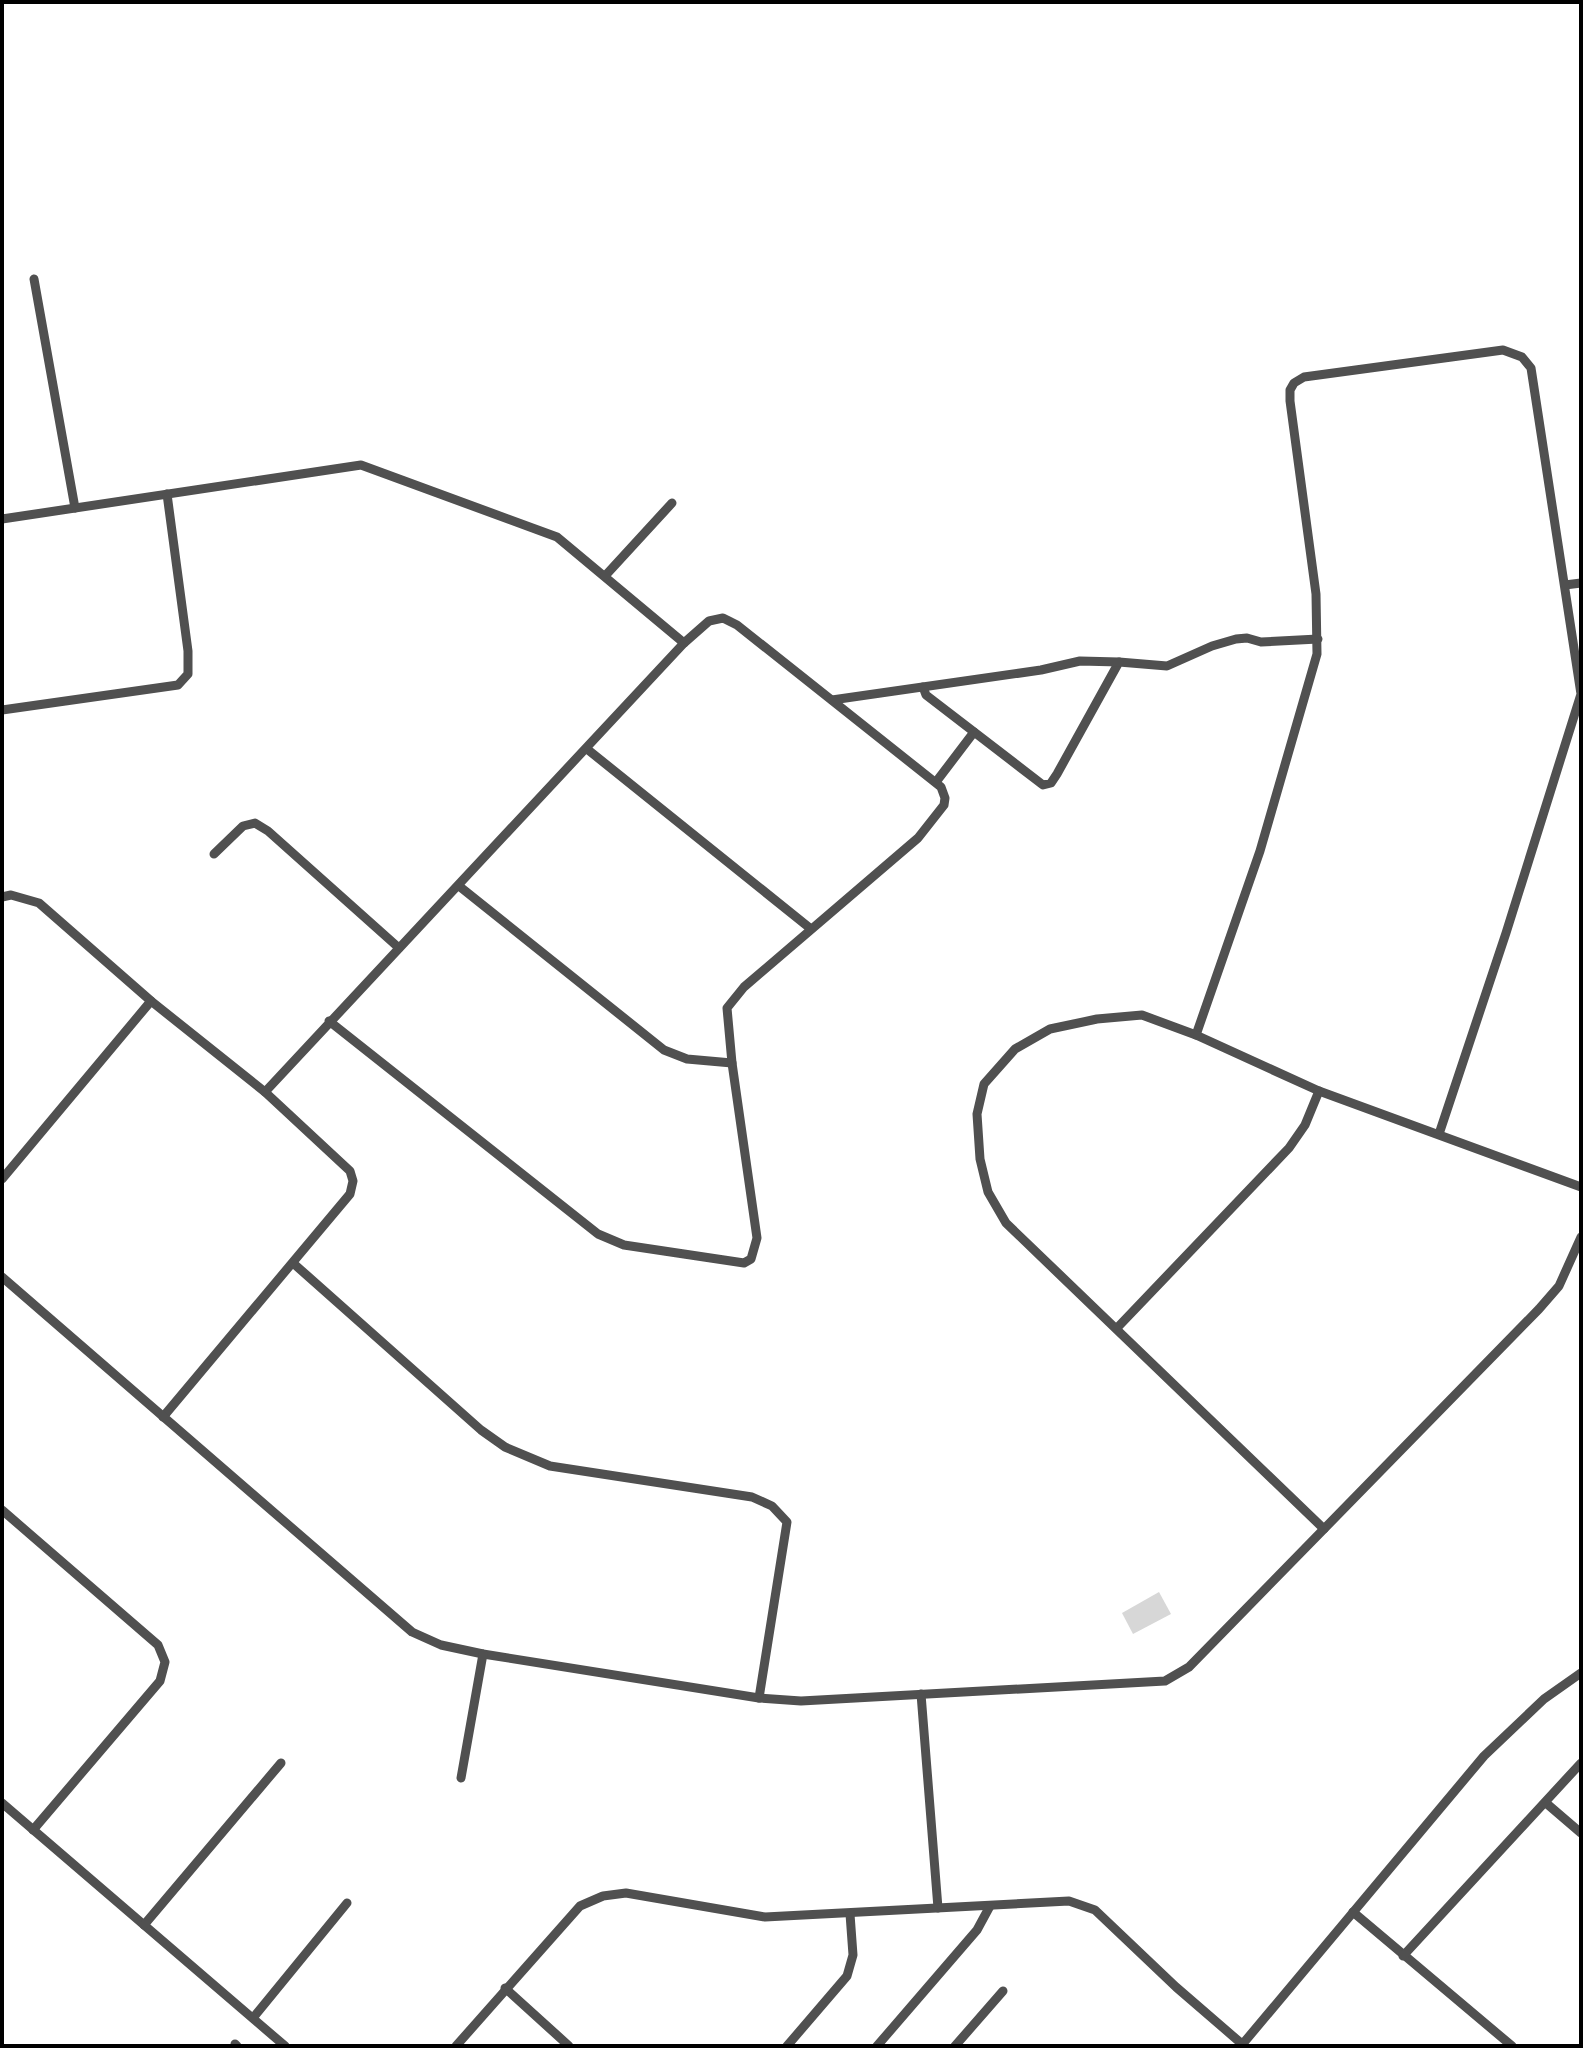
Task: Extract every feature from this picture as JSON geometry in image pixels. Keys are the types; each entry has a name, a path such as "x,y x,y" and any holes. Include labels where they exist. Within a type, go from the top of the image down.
{"street":[{"path":"34,279 75,508"},
{"path":"1196,1035 1260,851 1317,654 1316,594 1290,390 1294,383 1304,377 1475,352 1503,350 1522,357 1531,368 1581,694 1439,1134"},
{"path":"2,519 361,465 557,537 684,643"},
{"path":"2,710 178,685 188,674 188,651 167,494"},
{"path":"605,576 672,503"},
{"path":"1565,585 1581,583"},
{"path":"265,1092 329,1021 684,643 709,621 723,618 737,625 941,787 944,805 918,838 744,987 727,1008 757,1238 751,1259 744,1263 624,1245 598,1234 329,1021"},
{"path":"832,700 1041,670 1080,661 1167,666 1236,639 1261,642 1318,639"},
{"path":"923,687 926,695 1043,785 1051,783 1119,662"},
{"path":"936,782 974,732"},
{"path":"587,749 811,929"},
{"path":"214,854 243,826 255,823 268,831 399,948"},
{"path":"459,886 664,1050 687,1059 732,1063"},
{"path":"2,897 11,895 39,903 151,1001 265,1092 350,1171 353,1181 350,1194 163,1417"},
{"path":"2,1179 151,1001"},
{"path":"1324,1529 1006,1223 988,1192 980,1159 977,1114 984,1084 1015,1049 1050,1029 1097,1019 1142,1015 1196,1035 1319,1091 1581,1187"},
{"path":"1117,1328 1289,1148 1305,1125 1319,1091"},
{"path":"2,1277 412,1632 441,1645 483,1654 759,1698 801,1701 1165,1681 1189,1667 1559,1286 1581,1237"},
{"path":"293,1263 481,1430 505,1447 550,1466 752,1497 772,1506 787,1522 759,1698"},
{"path":"2,1510 158,1645 165,1662 160,1681 33,1830"},
{"path":"461,1778 483,1654"},
{"path":"456,2046 580,1906 603,1896 626,1893 765,1917 1069,1901 1095,1910 1242,2045 1484,1756 1544,1699 1581,1673"},
{"path":"921,1694 938,1908"},
{"path":"144,1925 281,1763"},
{"path":"1403,1956 1581,1763"},
{"path":"2,1803 285,2046"},
{"path":"1546,1803 1581,1833"},
{"path":"253,2018 347,1903"},
{"path":"877,2046 977,1930 990,1906"},
{"path":"1353,1912 1512,2046"},
{"path":"787,2046 847,1976 853,1955 850,1914"},
{"path":"505,1988 569,2046"},
{"path":"955,2046 1003,1991"}],"shaded area":[{"path":"1159,1592 1171,1614 1133,1634 1122,1613"}]}
